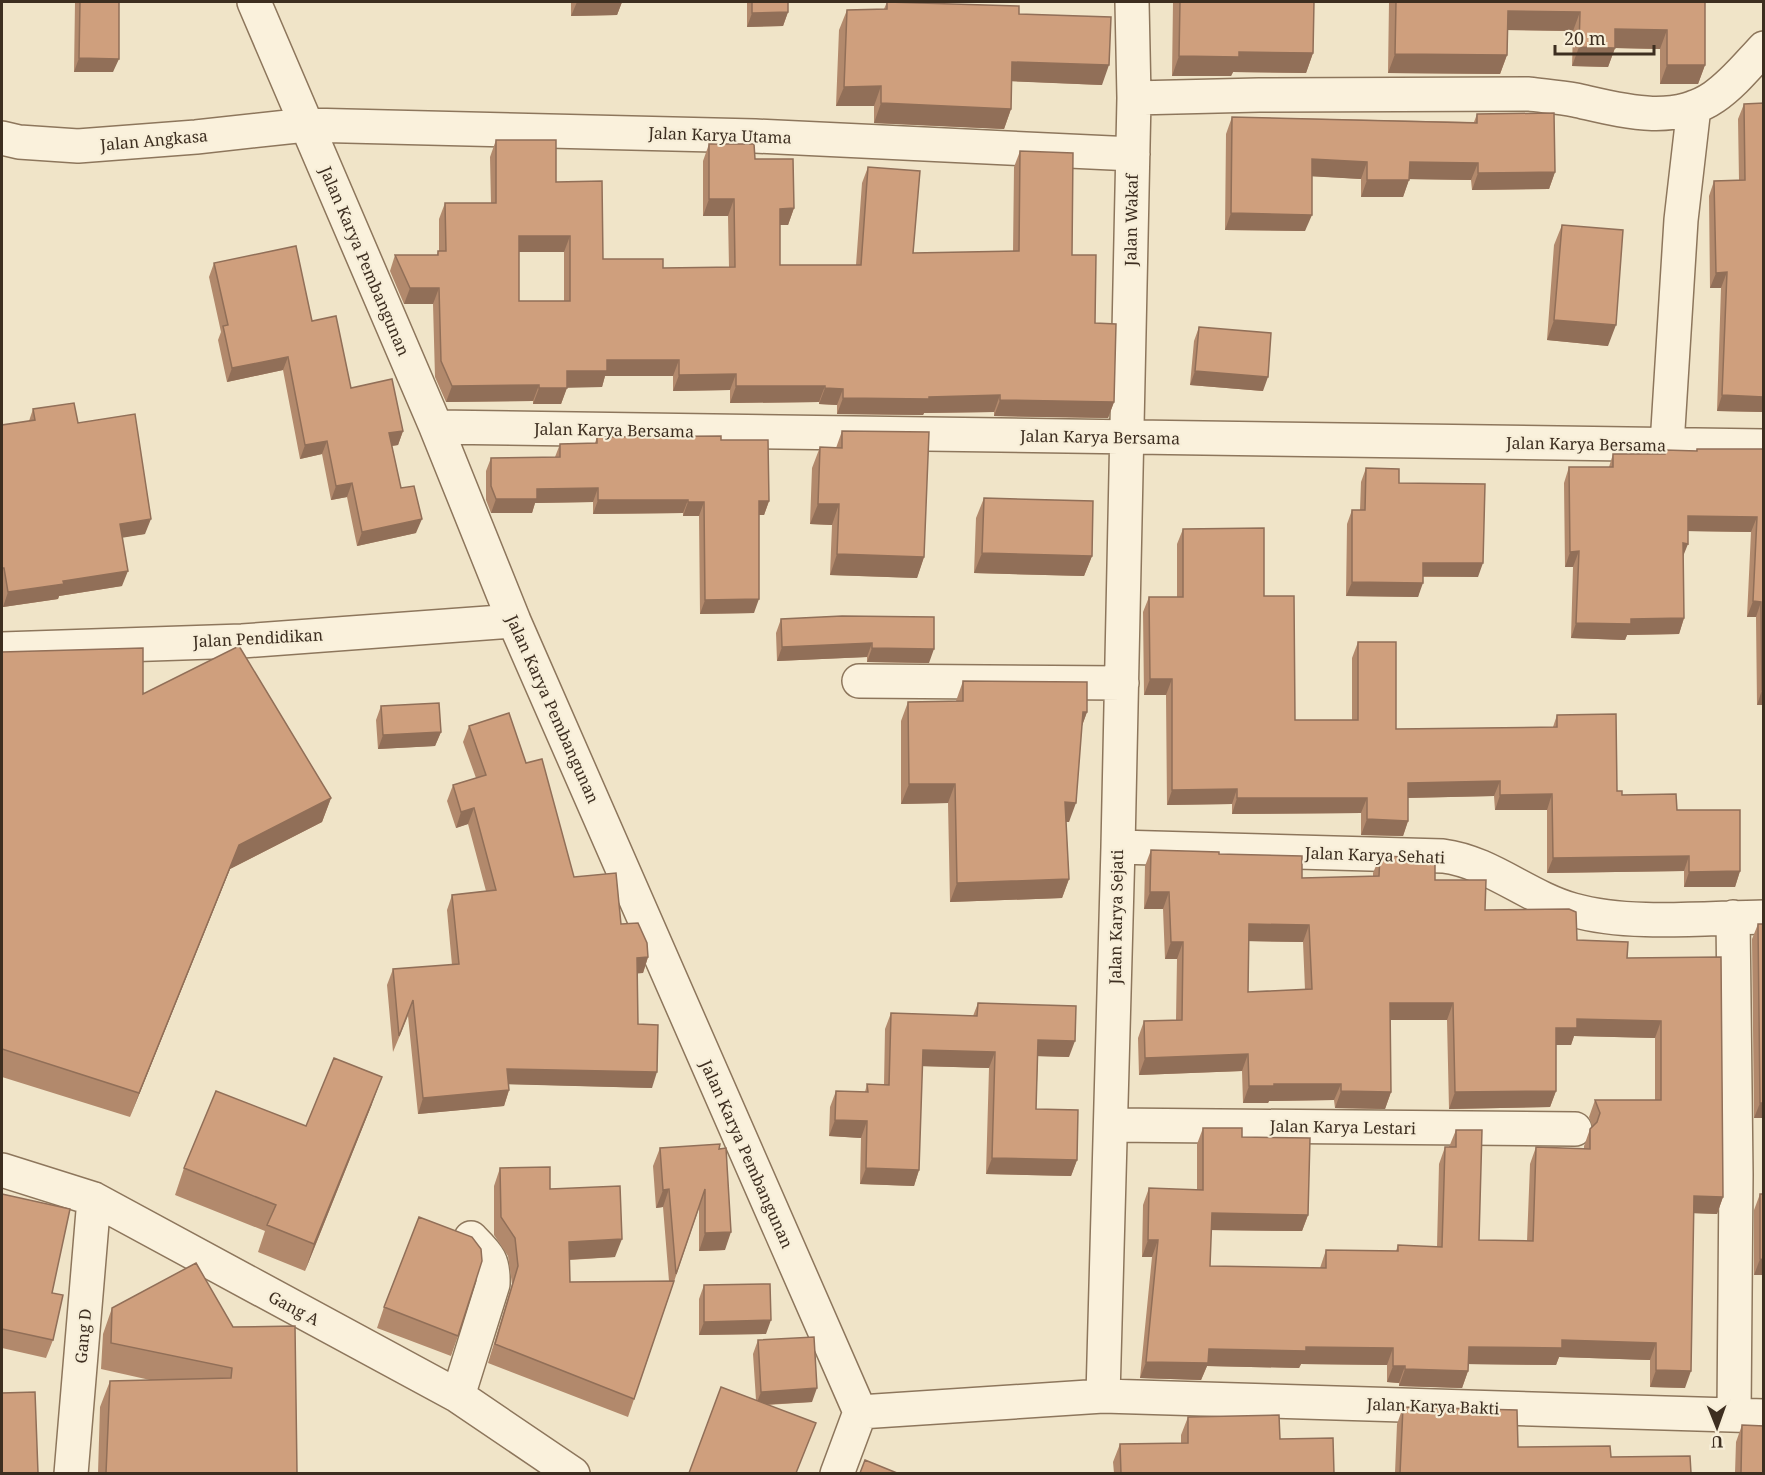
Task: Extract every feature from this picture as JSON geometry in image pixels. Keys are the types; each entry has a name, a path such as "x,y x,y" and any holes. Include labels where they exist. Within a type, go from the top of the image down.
{"street":[{"name":"Jalan Karya Pembangunan","path":"255,2 306,125 375,280 514,621 860,1412"},
{"name":"Jalan Wakaf","path":"1127,438 1134,98 1132,2"},
{"path":"1134,98 1259,94 1529,94 1568,99 1641,114 1661,114 1694,107 1713,98 1735,79 1764,48"},
{"path":"1667,445 1681,220 1694,107"},
{"name":"Jalan Angkasa","path":"2,138 19,142 78,146 196,137 306,125"},
{"name":"Jalan Karya Utama","path":"306,125 755,136 1133,154"},
{"name":"Jalan Karya Bersama","path":"436,428 1764,446"},
{"name":"Jalan Karya Sejati","path":"1103,1396 1127,438"},
{"name":"Jalan Pendidikan","path":"2,649 242,641 514,621"},
{"path":"859,681 1122,683"},
{"name":"Jalan Karya Sehati","path":"1118,847 1443,856 1468,861 1530,893 1570,909 1592,914 1617,918 1748,917"},
{"path":"1748,917 1736,1175 1749,1416"},
{"name":"Jalan Karya Lestari","path":"1111,1125 1575,1130"},
{"name":"Gang A","path":"2,1170 94,1199 458,1396 573,1473"},
{"name":"Gang D","path":"71,1473 94,1199"},
{"path":"458,1396 493,1284 494,1269 489,1256 471,1238"},
{"name":"Jalan Karya Bakti","path":"860,1412 1103,1396 1749,1416"},
{"path":"837,1473 860,1412"}],"building":[{"path":"80,2 119,2 119,59 79,58"},
{"path":"752,2 788,2 788,12 752,13"},
{"path":"887,2 1019,6 1019,14 1111,17 1109,65 1012,62 1011,109 881,103 881,86 844,87 847,10 887,9"},
{"path":"1180,2 1314,2 1313,53 1239,52 1239,57 1179,56"},
{"path":"1396,2 1705,2 1705,65 1667,65 1667,30 1615,29 1615,48 1579,47 1580,12 1508,11 1507,55 1395,54"},
{"path":"1764,103 1764,397 1722,395 1727,272 1716,273 1714,181 1745,180 1744,104"},
{"path":"1554,113 1555,172 1478,173 1478,163 1410,162 1409,180 1367,180 1367,162 1312,159 1312,215 1231,213 1232,117 1477,123 1477,114"},
{"path":"496,140 556,140 556,182 602,181 603,259 663,259 663,268 735,267 734,199 709,199 709,144 754,144 755,159 793,159 794,208 780,209 780,265 861,265 868,167 920,171 913,253 1019,251 1020,151 1073,153 1072,255 1096,255 1095,323 1116,324 1114,402 1000,400 1000,395 929,397 929,399 843,398 843,389 825,388 825,386 736,386 736,374 679,375 679,360 607,360 607,371 567,371 567,388 539,388 539,385 452,386 441,361 439,288 410,288 395,255 438,255 438,251 446,251 445,203 496,203","holes":["519,236 570,236 570,301 519,301"]},
{"path":"1562,225 1623,230 1616,325 1554,320"},
{"path":"296,246 312,321 336,316 351,388 392,379 403,431 389,433 401,488 414,486 422,519 362,532 352,483 336,486 327,441 305,445 288,357 232,368 223,326 228,325 214,263"},
{"path":"1199,327 1271,333 1268,377 1195,371"},
{"path":"74,403 78,423 135,414 151,519 120,524 128,571 8,592 4,568 2,568 2,425 35,420 33,409"},
{"path":"842,431 929,432 924,557 837,554 839,504 818,504 820,447 842,448"},
{"path":"721,436 721,440 768,440 769,501 759,501 759,599 705,600 704,502 598,500 598,488 537,489 537,499 496,499 491,486 491,458 560,457 560,444 597,443 597,437"},
{"path":"1697,449 1764,449 1764,690 1762,690 1761,602 1753,601 1757,517 1688,516 1688,544 1683,543 1684,618 1631,619 1631,624 1576,623 1579,551 1570,552 1569,467 1613,467 1613,454 1665,454 1665,450 1697,451"},
{"path":"1366,468 1399,469 1399,483 1485,484 1483,563 1423,563 1423,583 1352,582 1352,510 1365,510"},
{"path":"984,498 1093,501 1092,556 982,553"},
{"path":"1264,528 1264,596 1294,596 1295,720 1358,720 1358,642 1396,642 1396,729 1557,727 1557,715 1616,714 1617,791 1622,791 1622,795 1676,794 1677,810 1740,810 1740,871 1689,872 1689,856 1553,858 1552,794 1500,795 1500,781 1408,783 1408,821 1367,819 1367,798 1237,798 1237,789 1172,790 1172,679 1150,679 1149,597 1183,597 1183,529"},
{"path":"842,616 934,617 934,649 872,648 872,643 782,647 781,619"},
{"path":"239,646 331,798 239,845 139,1093 2,1049 2,652 143,648 143,694"},
{"path":"963,681 1087,682 1087,712 1083,712 1076,803 1065,802 1069,879 957,883 955,784 909,784 908,702 963,701"},
{"path":"439,703 441,732 383,735 381,706"},
{"path":"509,713 526,763 542,759 574,877 616,873 621,924 638,923 647,943 648,957 637,958 638,1024 658,1025 657,1072 507,1069 509,1090 423,1098 413,1000 399,1036 393,969 459,964 452,895 496,890 474,808 461,812 453,785 486,775 469,726"},
{"path":"1151,850 1302,856 1302,878 1379,876 1380,856 1435,858 1435,880 1486,880 1485,910 1569,909 1576,912 1577,940 1628,942 1627,958 1721,957 1723,1197 1694,1196 1691,1371 1656,1370 1656,1343 1562,1340 1562,1348 1469,1347 1468,1371 1405,1369 1405,1366 1393,1366 1393,1348 1306,1347 1306,1351 1209,1349 1208,1363 1146,1362 1158,1240 1148,1240 1149,1188 1203,1190 1203,1128 1242,1128 1242,1137 1310,1138 1308,1215 1212,1213 1210,1266 1326,1268 1326,1250 1398,1251 1398,1245 1442,1247 1445,1147 1456,1147 1456,1130 1482,1130 1479,1240 1533,1241 1536,1147 1590,1149 1590,1129 1597,1122 1600,1113 1595,1100 1661,1100 1661,1021 1577,1019 1577,1028 1556,1028 1556,1091 1455,1092 1453,1003 1390,1003 1391,1092 1341,1091 1341,1084 1249,1086 1248,1054 1145,1058 1144,1021 1182,1020 1183,942 1171,942 1169,892 1150,892","holes":["1249,924 1309,925 1312,989 1248,992"]},
{"path":"1758,924 1764,924 1764,1103 1760,1103"},
{"path":"978,1003 1076,1006 1075,1041 1038,1040 1036,1109 1078,1110 1077,1160 992,1158 995,1052 923,1050 919,1170 866,1168 867,1121 835,1120 836,1091 868,1092 867,1084 889,1085 891,1013 977,1016"},
{"path":"334,1058 382,1077 314,1244 267,1225 276,1205 184,1168 216,1091 306,1126"},
{"path":"720,1144 719,1149 726,1148 731,1232 705,1233 705,1189 676,1274 669,1189 663,1190 660,1148"},
{"path":"550,1167 550,1189 620,1186 622,1239 569,1242 570,1282 674,1281 634,1399 495,1344 518,1266 515,1238 501,1217 500,1168"},
{"path":"2,1194 70,1209 52,1293 63,1295 53,1340 2,1329"},
{"path":"1760,1194 1764,1194 1764,1260 1760,1259"},
{"path":"419,1217 472,1237 481,1249 482,1261 458,1336 384,1307"},
{"path":"196,1263 233,1327 295,1326 297,1473 106,1473 110,1381 231,1378 232,1368 111,1343 112,1308"},
{"path":"770,1284 771,1320 704,1322 704,1285"},
{"path":"814,1337 817,1388 761,1392 758,1340"},
{"path":"721,1387 816,1423 796,1473 689,1473"},
{"path":"35,1392 38,1473 2,1473 2,1393"},
{"path":"1403,1407 1517,1410 1518,1447 1610,1446 1611,1457 1690,1456 1691,1473 1400,1473"},
{"path":"1279,1415 1280,1439 1333,1438 1334,1473 1121,1473 1120,1444 1188,1443 1188,1417"},
{"path":"1742,1425 1764,1426 1764,1473 1741,1473"},
{"path":"865,1460 897,1473 860,1473"}]}
